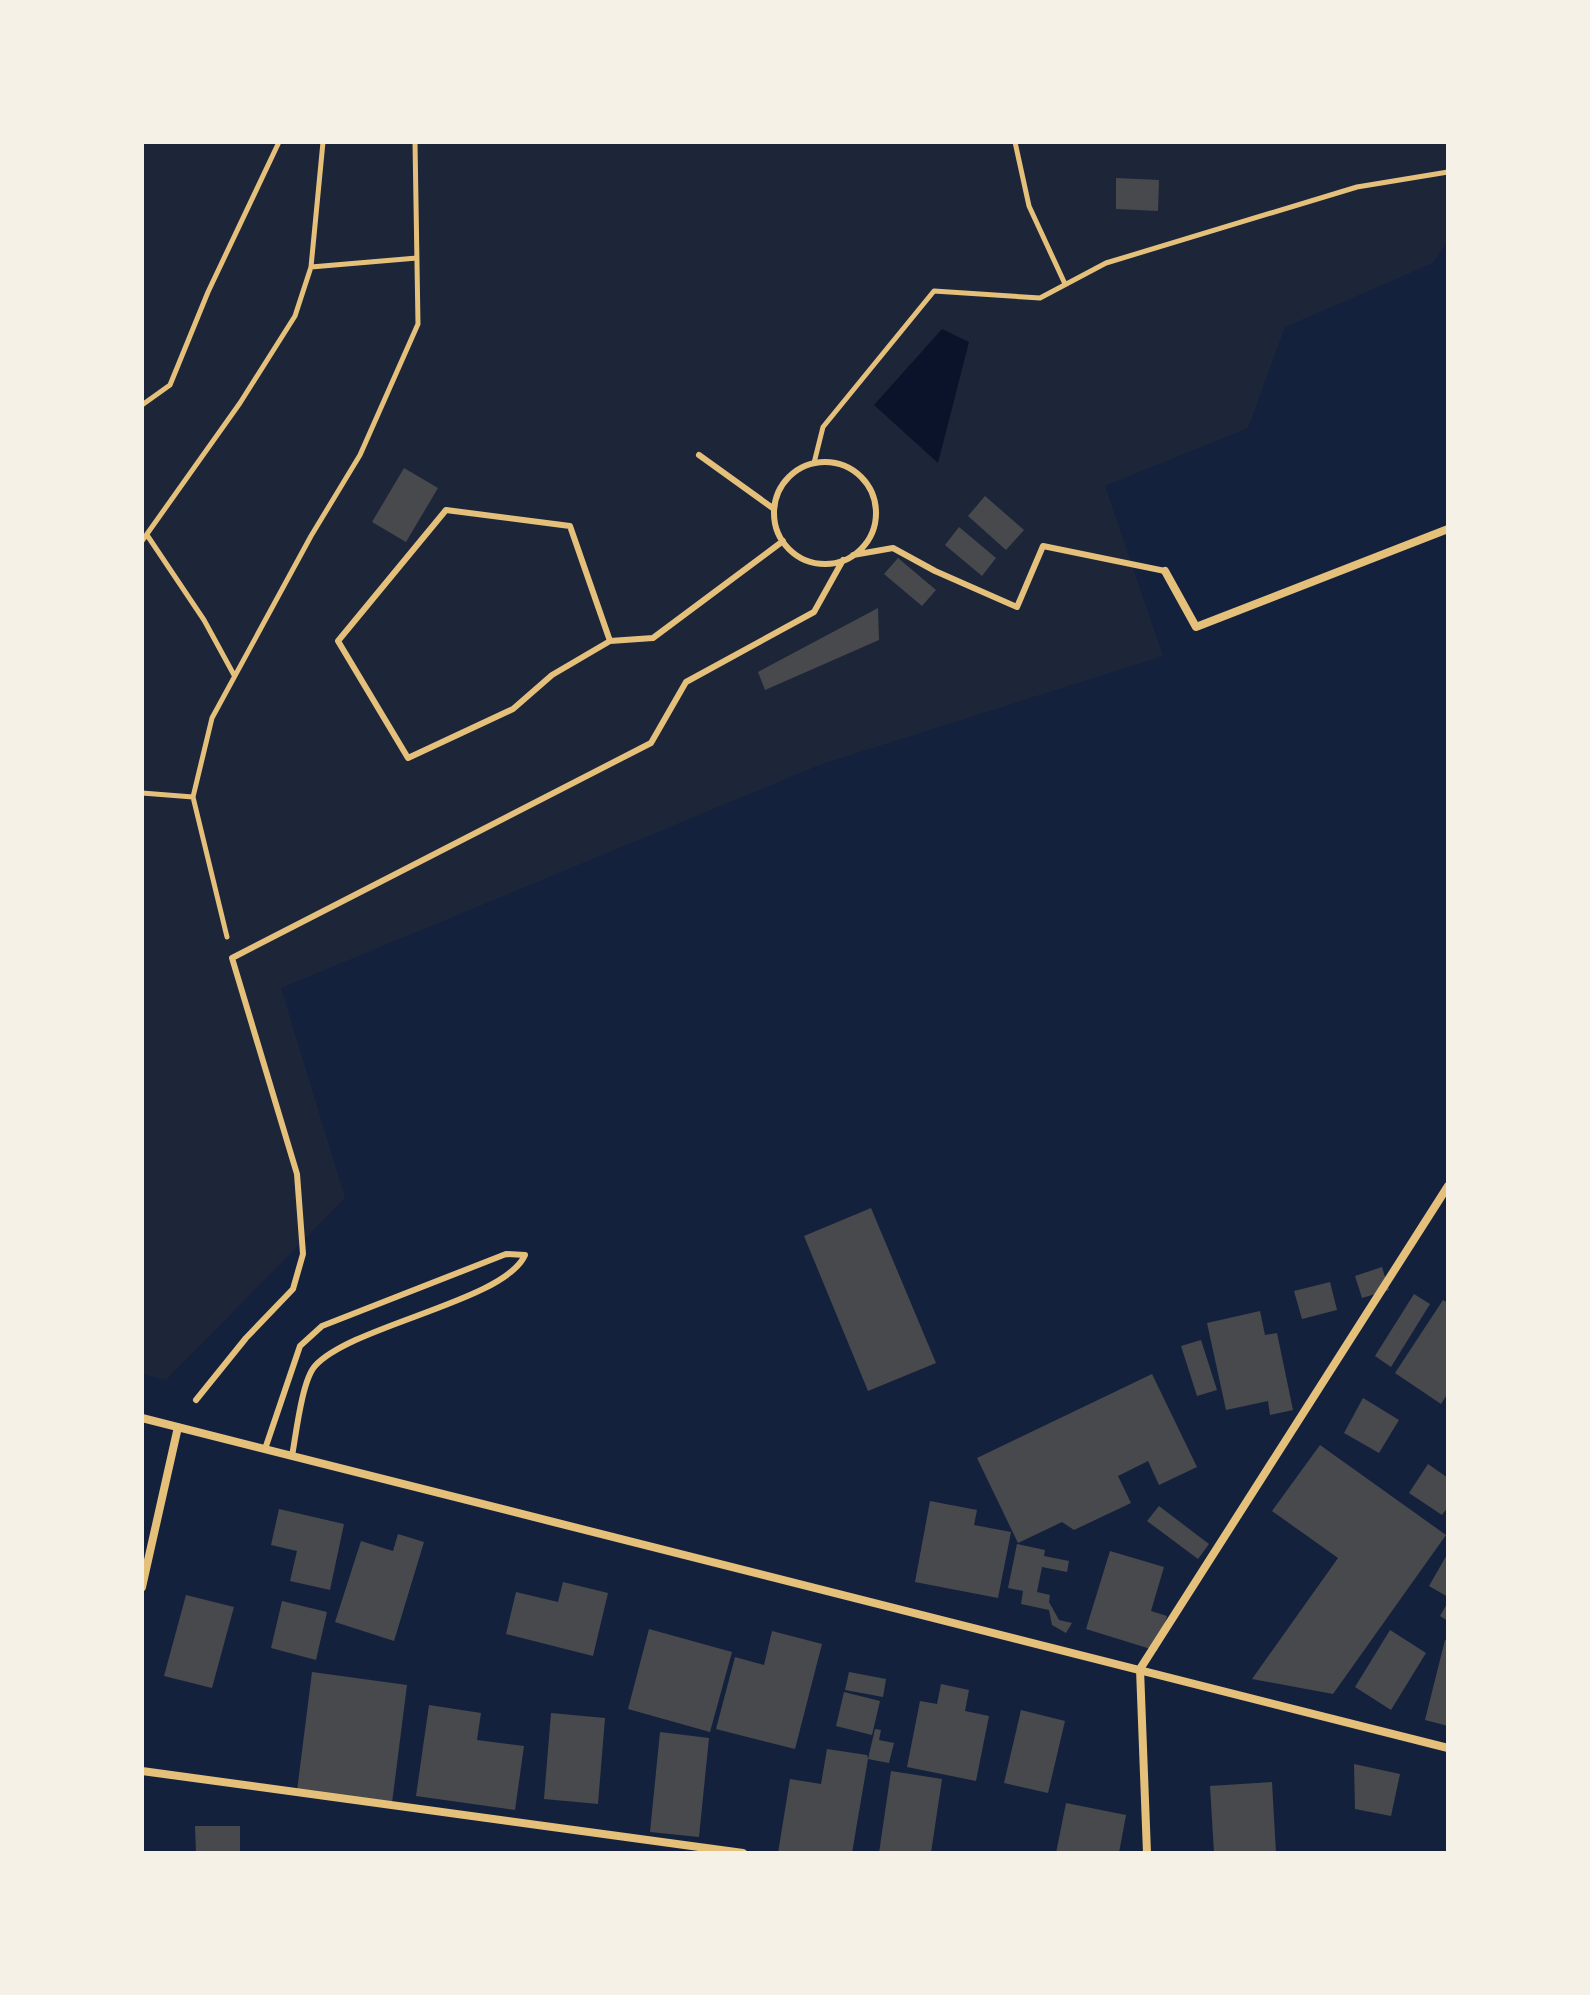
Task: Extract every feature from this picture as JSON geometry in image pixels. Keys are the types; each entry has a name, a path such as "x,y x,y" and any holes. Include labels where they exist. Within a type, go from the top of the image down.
{"street":[{"path":"1165,571 1196,627 1448,529"},
{"path":"1147,1853 1140,1669 1448,1186"},
{"path":"142,1418 1448,1748"},
{"path":"142,1587 178,1427"},
{"path":"142,1771 743,1853"}],"lane":[{"path":"699,455 774,509"},
{"path":"853,555 869,538 875,522 875,505 870,489 860,476 830,462 814,463 799,469 786,479 774,509 775,526 794,553 810,561 826,564 853,555 893,548 935,571 1017,607 1043,546 1165,571"},
{"path":"610,641 570,526 446,510 338,641 408,758 513,709 552,675 610,641 653,638 783,541"},
{"path":"196,1400 246,1338 293,1289 303,1254 297,1174 232,958 651,743 686,682 814,612 843,560"},
{"path":"265,1449 300,1346 322,1326 506,1254 525,1255 520,1268 464,1296 337,1349 312,1367 292,1456"}],"path":[{"path":"142,405 170,385 208,292 279,142"},
{"path":"142,541 240,403 295,316 311,267 323,142"},
{"path":"232,958 193,797 212,718 311,536 360,455 418,324 415,142"},
{"path":"1015,142 1029,206 1065,284"},
{"path":"814,463 823,427 934,291 1040,298 1106,263 1357,187 1448,172"},
{"path":"311,267 417,258"},
{"path":"147,535 204,620 235,676"},
{"path":"142,793 193,797"}],"shaded area":[{"path":"142,142 1448,142 1448,241 1433,263 1285,327 1248,428 1105,486 1163,656 822,764 281,988 345,1198 166,1380 142,1374"},
{"path":"942,329 969,342 938,463 874,405"}],"building":[{"path":"1116,178 1159,180 1158,211 1116,209"},
{"path":"404,468 438,488 406,542 372,522"},
{"path":"985,496 1024,530 1006,550 968,516"},
{"path":"959,527 996,558 982,576 945,545"},
{"path":"898,558 936,590 922,606 884,574"},
{"path":"878,608 879,640 765,690 758,672"},
{"path":"871,1208 936,1363 868,1391 804,1236"},
{"path":"1382,1267 1389,1290 1362,1298 1355,1276"},
{"path":"1330,1282 1337,1310 1302,1319 1294,1291"},
{"path":"1414,1294 1430,1304 1391,1367 1375,1356"},
{"path":"1443,1300 1448,1303 1448,1393 1441,1404 1395,1373"},
{"path":"1260,1311 1265,1335 1277,1333 1293,1410 1270,1415 1268,1401 1226,1410 1207,1323"},
{"path":"1201,1340 1217,1390 1197,1396 1181,1346"},
{"path":"1152,1374 1197,1467 1159,1485 1148,1461 1118,1476 1131,1503 1074,1530 1062,1522 1018,1543 977,1458"},
{"path":"1363,1398 1399,1420 1379,1453 1344,1433"},
{"path":"1320,1445 1446,1535 1333,1694 1252,1679 1338,1558 1272,1511"},
{"path":"1428,1464 1448,1478 1448,1507 1442,1515 1409,1493"},
{"path":"930,1501 977,1510 974,1525 1011,1532 998,1598 915,1582"},
{"path":"1159,1506 1209,1544 1198,1559 1147,1521"},
{"path":"279,1509 344,1524 330,1590 290,1581 297,1551 271,1545"},
{"path":"398,1534 424,1542 394,1641 335,1622 361,1541 393,1551"},
{"path":"1017,1544 1045,1550 1044,1556 1069,1561 1067,1572 1042,1567 1037,1592 1050,1595 1049,1602 1059,1620 1072,1623 1066,1633 1052,1625 1049,1610 1021,1604 1023,1591 1008,1588"},
{"path":"1110,1551 1164,1567 1151,1611 1167,1616 1157,1651 1086,1629"},
{"path":"1448,1553 1448,1597 1429,1586"},
{"path":"563,1582 608,1593 593,1656 506,1634 516,1592 558,1602"},
{"path":"186,1595 234,1607 212,1688 164,1676"},
{"path":"282,1601 327,1612 316,1660 271,1648"},
{"path":"1448,1602 1448,1621 1440,1616"},
{"path":"649,1629 732,1652 710,1732 628,1709"},
{"path":"1390,1630 1426,1653 1391,1710 1355,1687"},
{"path":"772,1631 822,1644 795,1749 716,1729 735,1657 764,1665"},
{"path":"1445,1640 1448,1641 1448,1726 1425,1720"},
{"path":"312,1672 407,1685 392,1803 297,1791"},
{"path":"849,1672 886,1679 883,1697 845,1690"},
{"path":"941,1684 969,1690 965,1711 989,1716 976,1781 907,1767 920,1701 937,1704"},
{"path":"844,1692 880,1701 872,1735 836,1726"},
{"path":"429,1705 481,1713 477,1740 524,1746 515,1810 416,1796"},
{"path":"1021,1710 1065,1721 1048,1793 1004,1783"},
{"path":"551,1713 605,1718 598,1804 544,1799"},
{"path":"875,1729 881,1730 879,1740 894,1743 889,1763 868,1759"},
{"path":"660,1732 709,1738 699,1837 650,1832"},
{"path":"827,1749 867,1755 868,1759 852,1853 778,1853 790,1779 821,1784"},
{"path":"1354,1764 1400,1774 1391,1816 1355,1809"},
{"path":"891,1771 942,1779 931,1853 879,1853"},
{"path":"1272,1782 1276,1853 1214,1853 1210,1786"},
{"path":"1066,1803 1126,1815 1119,1853 1056,1853"},
{"path":"195,1826 240,1826 240,1853 196,1853"}]}
